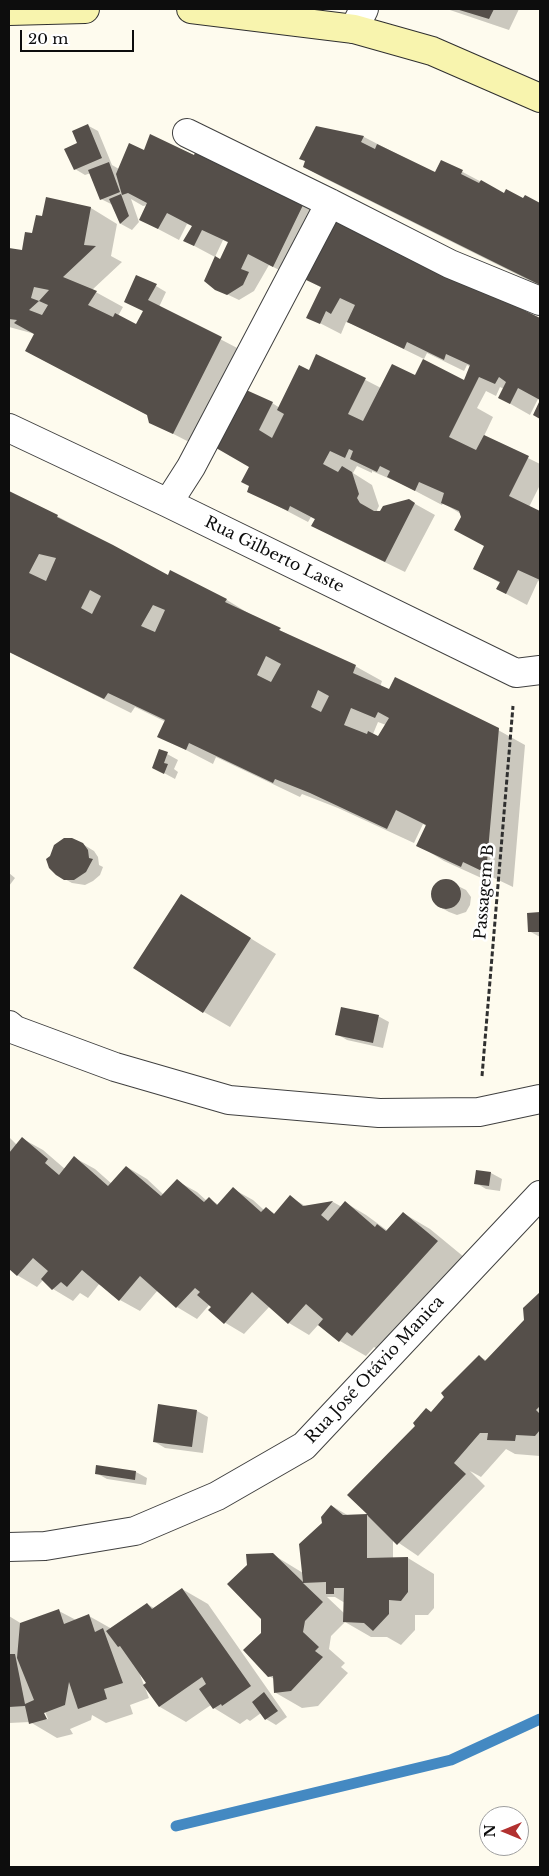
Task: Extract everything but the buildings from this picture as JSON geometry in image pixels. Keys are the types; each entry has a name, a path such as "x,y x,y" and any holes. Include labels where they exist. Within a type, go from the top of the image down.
{"street":[{"path":"9,12 85,9"},
{"path":"191,9 359,19 540,98"},
{"path":"187,133 450,264 540,301"},
{"path":"168,503 191,467 330,203"},
{"name":"Rua Gilberto Laste","path":"9,428 528,672"},
{"path":"9,1025 15,1030 115,1067 229,1100 379,1113 480,1112 540,1099"},
{"name":"Rua José Otávio Manica","path":"9,1547 45,1546 135,1531 217,1496 304,1446 540,1195"}],"path":[{"name":"Passagem B","path":"480,1112 528,672"}],"waterway":[{"path":"176,1826 451,1760 540,1719"}]}
